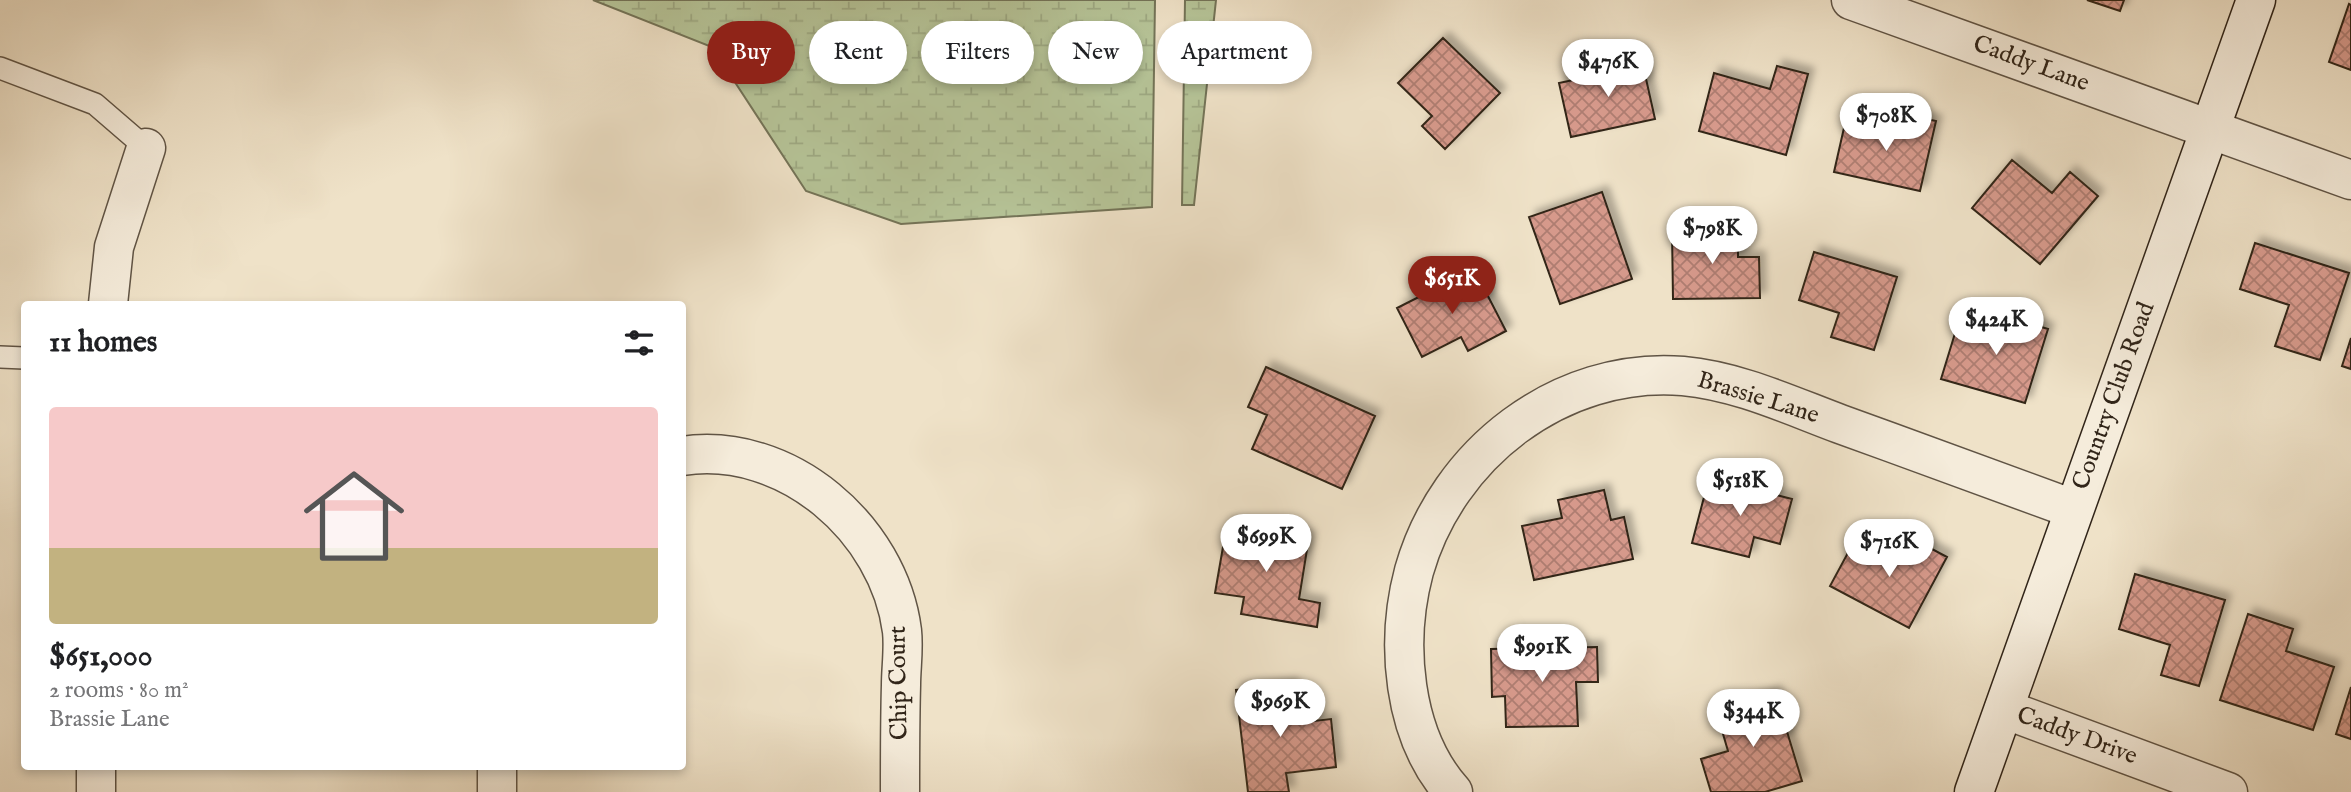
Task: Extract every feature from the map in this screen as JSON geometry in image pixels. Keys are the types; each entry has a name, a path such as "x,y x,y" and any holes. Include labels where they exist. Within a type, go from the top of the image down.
{"street":[{"name":"Caddy Lane","path":"1851,0 2210,128"},
{"name":"Country Club Road","path":"1974,792 2256,0"},
{"path":"2210,128 2351,180"},
{"path":"108,301 114,247 146,148"},
{"name":"Brassie Lane","path":"1453,792 1435,768 1417,724 1410,697 1404,642 1410,587 1427,535 1440,510 1475,461 1499,437 1554,400 1585,388 1628,378 1683,376 1717,381 2073,509"},
{"name":"Chip Court","path":"686,455 700,453 743,459 779,470 816,490 849,519 876,556 894,597 902,632 900,792"},
{"name":"Caddy Drive","path":"2004,709 2228,792"},
{"path":"96,770 96,792"},
{"path":"497,770 497,792"}],"lane":[{"path":"0,68 95,104 146,148"},
{"path":"0,357 21,358"}],"green space":[{"path":"593,0 1155,0 1152,207 901,224 806,191 736,84 795,84 795,21 707,21 707,45"},
{"path":"1185,0 1216,0 1214,21 1185,21"},
{"path":"1184,84 1207,84 1194,205 1182,205"}],"building":[{"path":"2087,0 2124,0 2120,11"},
{"path":"2349,4 2351,5 2351,70 2329,62"},
{"path":"1443,38 1500,93 1445,149 1422,126 1432,116 1398,83"},
{"path":"1640,52 1655,119 1571,137 1559,83 1620,70 1617,57"},
{"path":"1777,66 1808,74 1786,155 1699,131 1714,73 1770,89"},
{"path":"1912,116 1936,121 1920,191 1834,172 1846,119 1908,133"},
{"path":"2012,160 2052,193 2070,172 2098,196 2040,264 1972,208"},
{"path":"1602,192 1632,279 1560,304 1529,217"},
{"path":"1738,229 1738,257 1759,257 1760,298 1673,299 1672,230"},
{"path":"2255,243 2349,273 2320,360 2275,346 2289,305 2240,289"},
{"path":"1814,252 1897,277 1874,350 1831,337 1839,313 1799,300"},
{"path":"1474,269 1506,331 1468,351 1461,337 1422,357 1397,308"},
{"path":"1998,314 2048,329 2025,403 1941,379 1960,317 1995,328"},
{"path":"2351,338 2351,369 2342,366"},
{"path":"1266,367 1375,416 1342,489 1252,449 1267,415 1248,407"},
{"path":"1709,478 1792,499 1780,544 1754,537 1749,557 1692,543"},
{"path":"1604,490 1611,520 1624,517 1633,559 1534,580 1522,526 1562,518 1558,500"},
{"path":"1227,524 1309,537 1299,599 1320,603 1317,627 1241,614 1244,597 1215,593"},
{"path":"1857,536 1907,563 1919,542 1947,557 1909,628 1830,586"},
{"path":"2135,574 2225,600 2199,686 2161,675 2170,645 2119,629"},
{"path":"2248,614 2293,629 2286,651 2334,667 2313,730 2220,700"},
{"path":"1597,647 1598,682 1576,682 1578,726 1506,727 1505,696 1492,697 1491,649"},
{"path":"1292,684 1297,723 1331,719 1336,767 1286,773 1289,792 1248,792 1236,690"},
{"path":"2351,687 2351,739 2336,734"},
{"path":"1775,692 1802,781 1765,792 1711,792 1701,759 1728,751 1716,710"}]}
